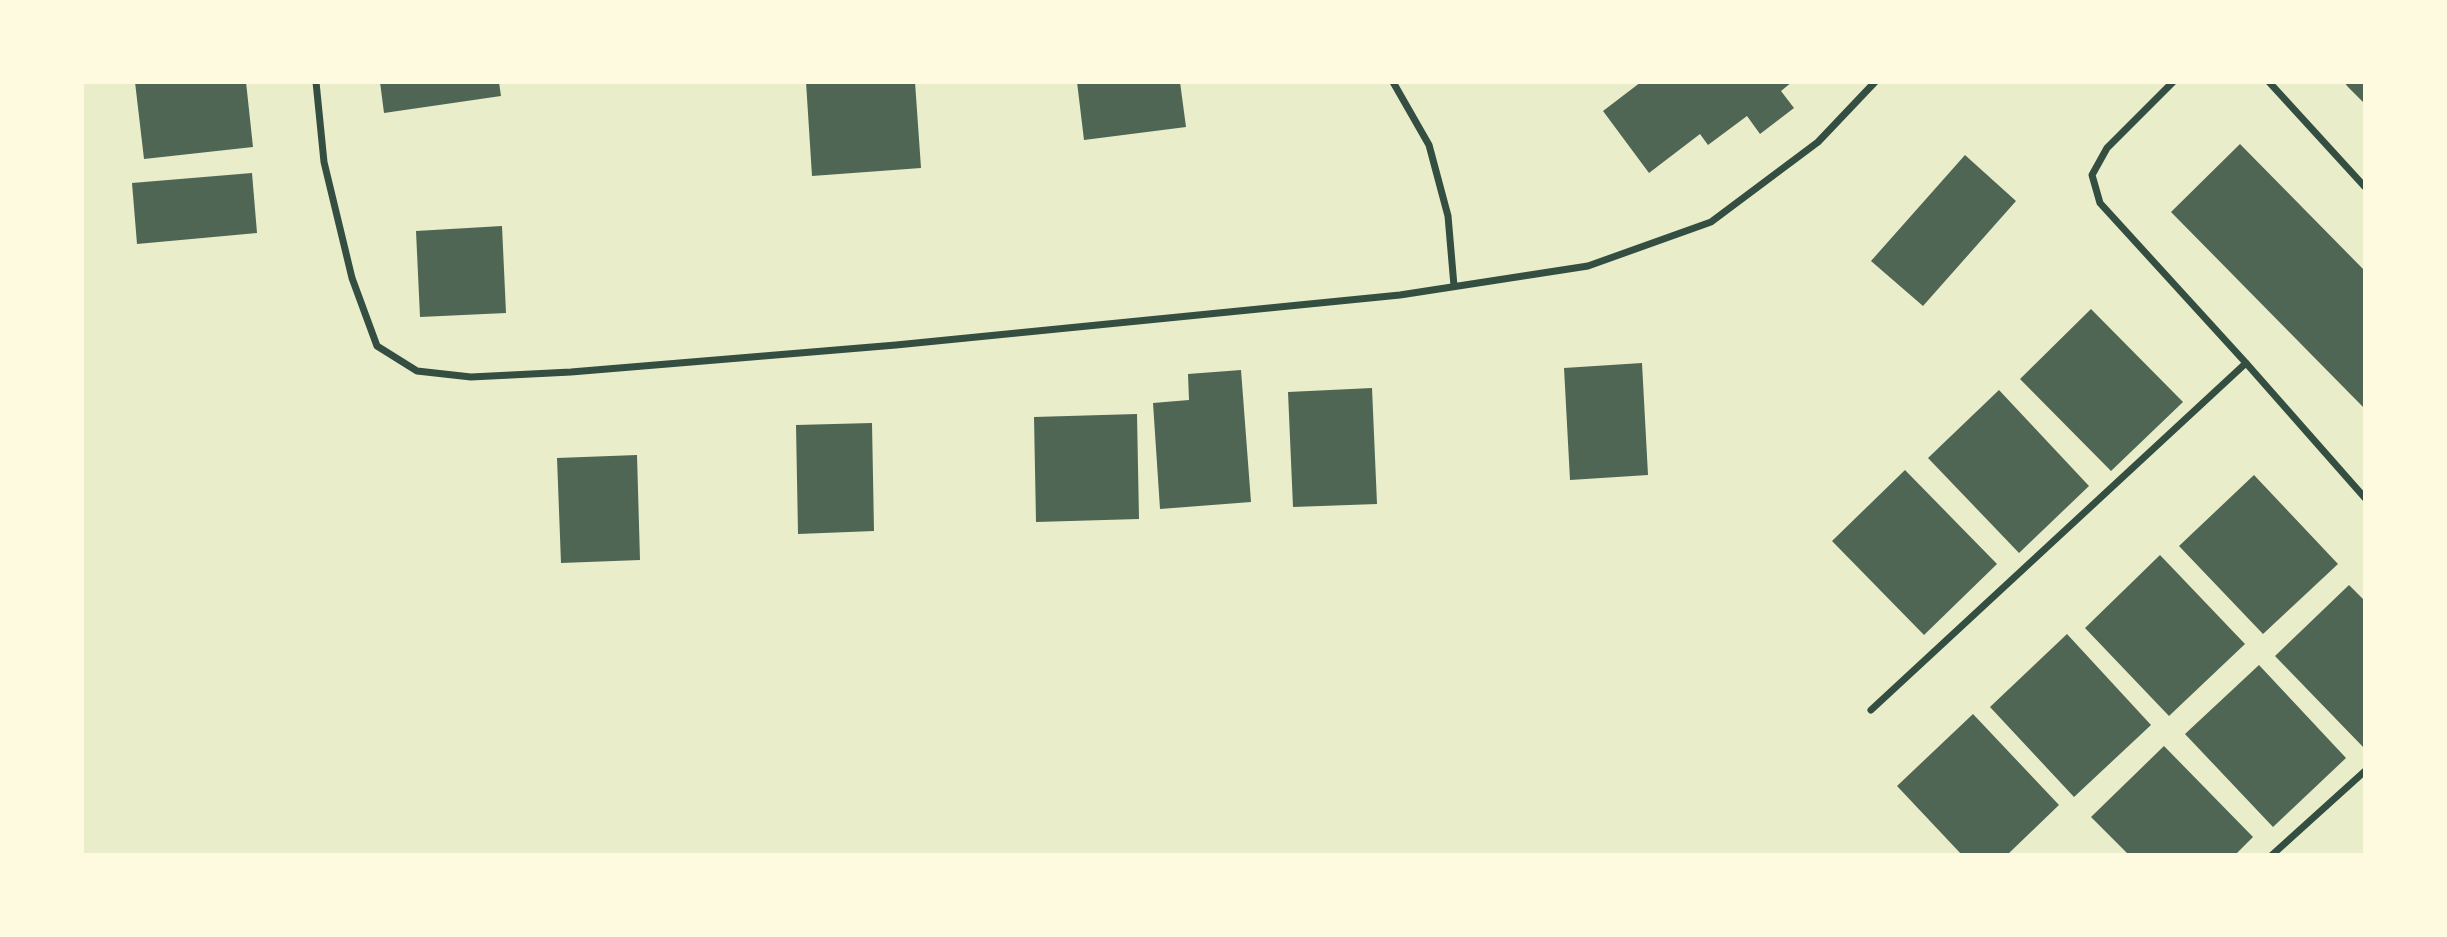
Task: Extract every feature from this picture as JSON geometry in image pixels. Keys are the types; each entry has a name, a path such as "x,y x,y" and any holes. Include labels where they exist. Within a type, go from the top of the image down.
{"street":[{"path":"316,82 324,162 352,278 377,346 417,370 471,377 571,372 896,345 1399,295 1588,265 1711,222 1818,142 1875,82"},
{"path":"1393,82 1429,145 1448,216 1454,286"},
{"path":"2173,82 2107,148 2092,175 2099,203 2365,498"},
{"path":"2269,82 2365,187"},
{"path":"1871,710 2246,363"},
{"path":"2272,855 2365,771"}],"building":[{"path":"135,82 246,82 253,147 144,159"},
{"path":"380,82 499,82 501,96 384,113"},
{"path":"806,82 915,82 921,168 812,176"},
{"path":"1077,82 1180,82 1186,127 1084,140"},
{"path":"1641,82 1792,82 1781,91 1794,108 1760,134 1747,116 1708,145 1700,134 1649,173 1603,111"},
{"path":"2344,82 2365,82 2365,104 2348,87"},
{"path":"2240,144 2365,271 2365,409 2171,212"},
{"path":"1965,155 2016,201 1923,306 1871,261"},
{"path":"252,173 257,233 137,244 132,183"},
{"path":"502,226 506,313 420,317 416,231"},
{"path":"2091,309 2183,402 2111,471 2020,379"},
{"path":"1642,363 1648,475 1570,480 1564,368"},
{"path":"1241,370 1251,502 1160,509 1153,403 1189,400 1188,374"},
{"path":"1372,388 1377,504 1293,507 1288,392"},
{"path":"1999,390 2089,486 2019,553 1928,458"},
{"path":"1137,414 1139,519 1036,522 1034,417"},
{"path":"872,423 874,531 798,534 796,425"},
{"path":"637,455 640,560 561,563 557,458"},
{"path":"1905,470 1997,564 1924,635 1832,541"},
{"path":"2254,475 2338,564 2263,634 2179,546"},
{"path":"2160,555 2245,644 2169,716 2085,628"},
{"path":"2349,585 2365,601 2365,749 2275,656"},
{"path":"2067,634 2151,725 2074,797 1990,707"},
{"path":"2259,665 2346,758 2273,827 2185,734"},
{"path":"1973,714 2059,805 2007,855 1962,855 1897,786"},
{"path":"2164,746 2253,837 2235,855 2129,855 2091,817"}]}
